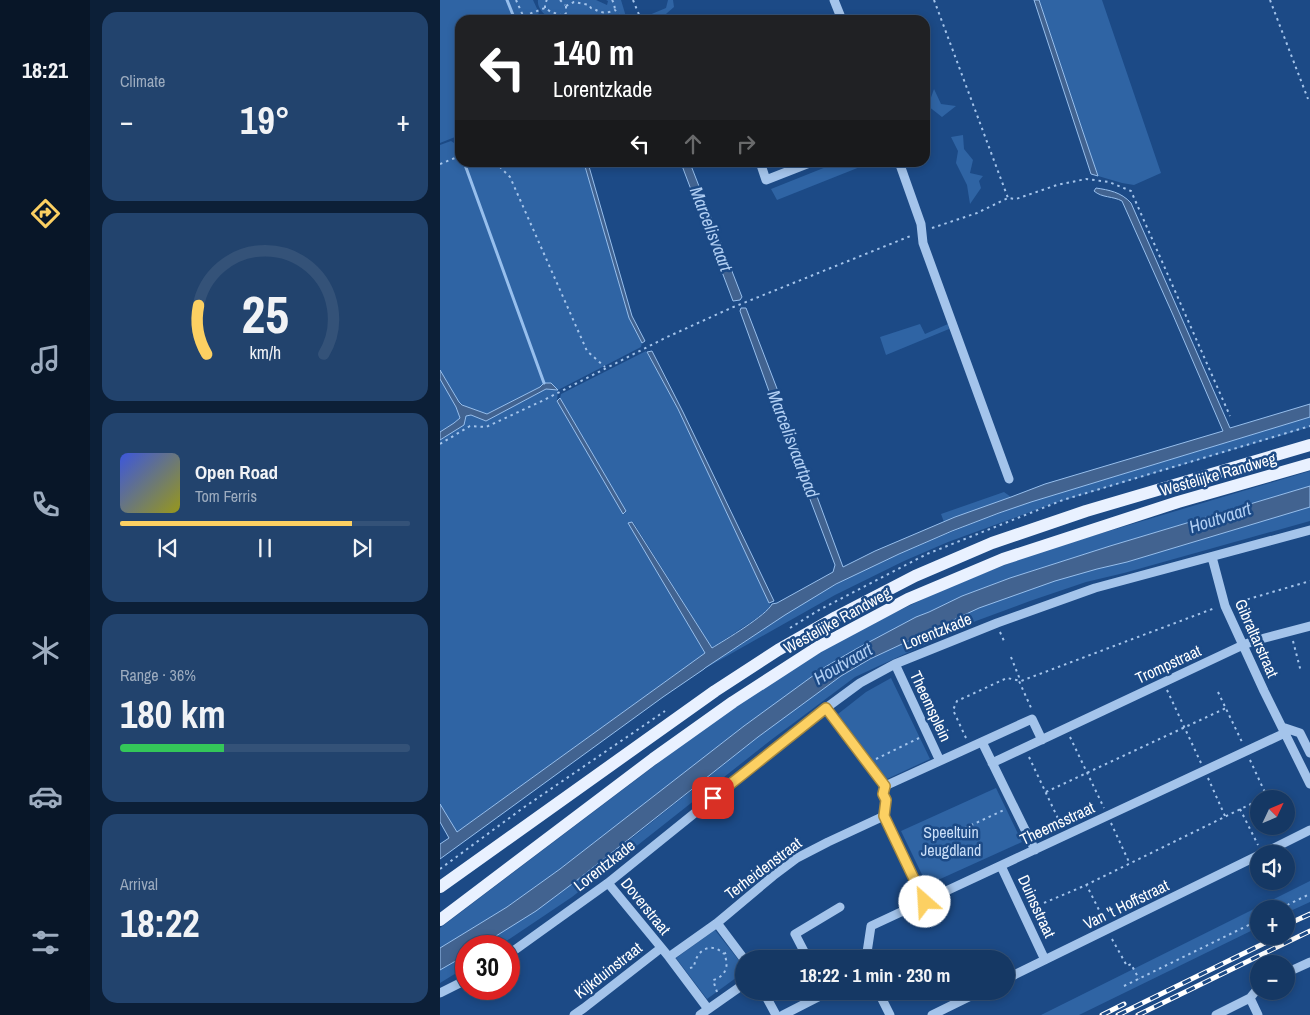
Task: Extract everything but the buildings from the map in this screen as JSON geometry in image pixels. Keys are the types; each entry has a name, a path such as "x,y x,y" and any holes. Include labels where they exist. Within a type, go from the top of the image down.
{"main road":[{"name":"Westelijke Randweg","path":"440,887 715,691 819,626 906,580 992,543 1086,511 1310,445"},
{"name":"Westelijke Randweg","path":"440,920 733,702 818,647 908,599 1003,559 1178,502 1310,464"}],"street":[{"path":"834,0 840,15"},
{"path":"762,167 766,180 799,167"},
{"path":"901,167 921,224 923,243 1009,479"},
{"name":"Lorentzkade","path":"520,946 608,883 826,708 860,683 895,664 996,623 1095,588 1310,530"},
{"name":"Gibraltarstraat","path":"1212,557 1225,605 1310,784"},
{"name":"Trompstraat","path":"992,763 1243,645 1310,626"},
{"name":"Theemsplein","path":"895,664 940,760"},
{"path":"826,708 885,786 883,794 886,800 884,816 925,902"},
{"path":"1035,850 982,742 1032,719 1042,740"},
{"path":"1284,730 1300,733 1310,753"},
{"name":"Theemsstraat","path":"867,950 871,926 1246,752 1284,730"},
{"name":"Theemsplein","path":"885,786 982,742"},
{"name":"Terheidenstraat","path":"669,957 717,923 797,858 884,816"},
{"path":"1280,845 1310,830"},
{"name":"Van 't Hoffstraat","path":"1015,975 1250,860"},
{"name":"Duinsstraat","path":"1001,866 1045,960"},
{"name":"Doverstraat","path":"608,883 669,957 708,1009"},
{"path":"803,950 795,934 840,907"},
{"path":"717,923 738,950"},
{"name":"Kijkduinstraat","path":"574,1015 661,948"},
{"path":"1295,969 1310,962"},
{"path":"440,993 455,986"},
{"path":"700,1015 735,990"},
{"path":"1216,1015 1250,998"},
{"path":"768,1000 776,1015"},
{"path":"783,1015 812,1000"},
{"path":"882,1000 890,1015"},
{"path":"932,1015 963,1000"},
{"path":"1251,1000 1258,1015"}],"path":[{"path":"516,0 524,15"},
{"path":"545,8 547,0"},
{"path":"560,0 566,6 565,15"},
{"path":"612,0 615,10 619,15"},
{"path":"633,0 639,15"},
{"path":"934,0 1008,198"},
{"path":"1270,0 1308,99"},
{"path":"566,6 574,2 589,5 590,8 601,12 615,10"},
{"path":"527,15 545,8"},
{"path":"545,8 561,15"},
{"path":"440,164 455,158"},
{"path":"500,167 510,178 588,351 606,368"},
{"path":"440,444 470,426 486,427 544,400 665,338 731,308 921,231 977,213 1008,198 1016,199 1057,185 1086,179 1109,182 1131,191 1230,416"},
{"path":"970,747 953,710 957,700 1008,678 1019,681 1225,605 1310,581"},
{"path":"1290,631 1301,672"},
{"path":"1011,657 1019,681 1034,713 1032,719"},
{"path":"1164,683 1225,816"},
{"path":"1218,692 1264,790"},
{"path":"1046,792 1226,708"},
{"path":"1066,728 1129,863"},
{"path":"867,763 928,734"},
{"path":"1024,748 1066,835"},
{"path":"1022,912 1086,884 1250,804"},
{"path":"965,828 1013,805"},
{"path":"1240,809 1258,845"},
{"path":"1086,884 1126,966 1131,964 1139,979"},
{"path":"1295,901 1310,894"},
{"path":"1124,986 1250,924"},
{"path":"724,954 735,946"},
{"path":"677,968 694,967 698,954 705,949 716,949 724,954 726,970 722,976 713,980 721,1000"}],"green space":[{"path":"440,0 533,0 539,13 537,15 455,15 455,137 440,143"},
{"path":"538,0 596,0 607,5 608,1 606,0 621,0 626,15 546,15 539,8"},
{"path":"668,0 673,0 674,7 665,15 649,15 666,8"},
{"path":"1039,0 1102,0 1161,173 1134,185 1098,176"},
{"path":"934,89 941,104 956,106 942,117 930,108 930,100"},
{"path":"963,135 964,149 973,160 970,173 983,176 979,181 981,188 970,204 967,185 956,163 958,151 951,137"},
{"path":"451,141 454,143 455,167 585,167 629,318 642,343 641,347 558,390 557,401 624,514 626,511 560,398 561,394 646,351 678,409 771,607 712,648 633,522 629,523 705,653 457,832 440,804 440,440 464,425 465,416 471,415 486,421 546,389 557,390 544,383 540,387 487,414 461,404 440,370 440,145"},
{"path":"826,167 860,167 777,200 771,189"},
{"path":"920,324 925,334 948,324 949,329 886,355 880,337"},
{"path":"440,379 460,418 440,432"},
{"path":"1310,417 1310,427 1055,503 948,542 835,595 704,669 818,594 866,569 946,534 1031,502"},
{"path":"1310,471 1310,486 1010,578 962,596 856,649 744,726 560,869 507,907 461,935 455,935 455,939 440,948 440,928 719,717 844,637 944,589 1035,553"},
{"path":"1004,492 1011,497 944,522 941,514"},
{"path":"1310,507 1310,521 1086,582 1030,601 976,621 855,677 771,740 572,897 515,935 498,935 547,902 612,854 801,704 851,670 978,608 1070,576 1127,562"},
{"path":"891,678 930,759 887,779 838,714 866,692"},
{"name":"Speeltuin Jeugdland","path":"996,788 1022,842 927,885 901,831"},
{"path":"1310,881 1310,902 1295,909 1295,900 1272,900 1295,890"},
{"path":"1250,911 1250,931 1079,1015 1041,1015"},
{"path":"715,930 735,956 735,979 707,999 676,958"},
{"path":"455,961 455,974 440,983 440,970"}],"water":[{"path":"1034,0 1039,0 1098,176 1091,174"},
{"path":"585,167 589,167 632,316 645,341 642,343 629,318"},
{"name":"Marcelisvaart","path":"683,167 692,167 742,297 740,300 733,301"},
{"name":"Marcelisvaartpad","path":"1096,188 1119,194 1131,203 1230,428 1310,404 1310,417 999,513 899,554 836,584 785,615 663,697 440,859 440,844 449,838 440,822 440,804 457,832 705,653 628,523 632,522 712,648 754,621 769,609 772,604 833,572 835,565 770,394 740,311 741,308 746,308 843,567 875,551 955,517 1045,484 1223,431 1122,201 1097,193 1094,191"},
{"path":"652,351 774,601 769,603 678,409 647,352"},
{"path":"440,370 462,405 487,414 540,387 544,383 551,383 558,390 546,389 486,421 471,415 466,416 464,425 440,440 440,432 460,418 440,379"},
{"path":"560,398 626,511 623,514 557,401"},
{"name":"Houtvaart","path":"1310,486 1310,507 1127,562 1055,581 979,608 870,659 841,676 758,737 536,911 498,935 461,935 507,907 560,869 744,726 825,667 916,617 962,596 1010,578"},
{"path":"455,939 455,961 440,970 440,948"}],"waterway":[{"path":"507,0 513,15"},
{"path":"466,167 544,383"}],"railway":[{"path":"1295,921 1310,914"},
{"path":"1138,1015 1310,931"},
{"path":"1118,1015 1261,945"},
{"path":"1102,1015 1124,1004"}],"route":[{"path":"713,798 826,708 885,786 883,794 886,800 884,816 925,902"}]}
